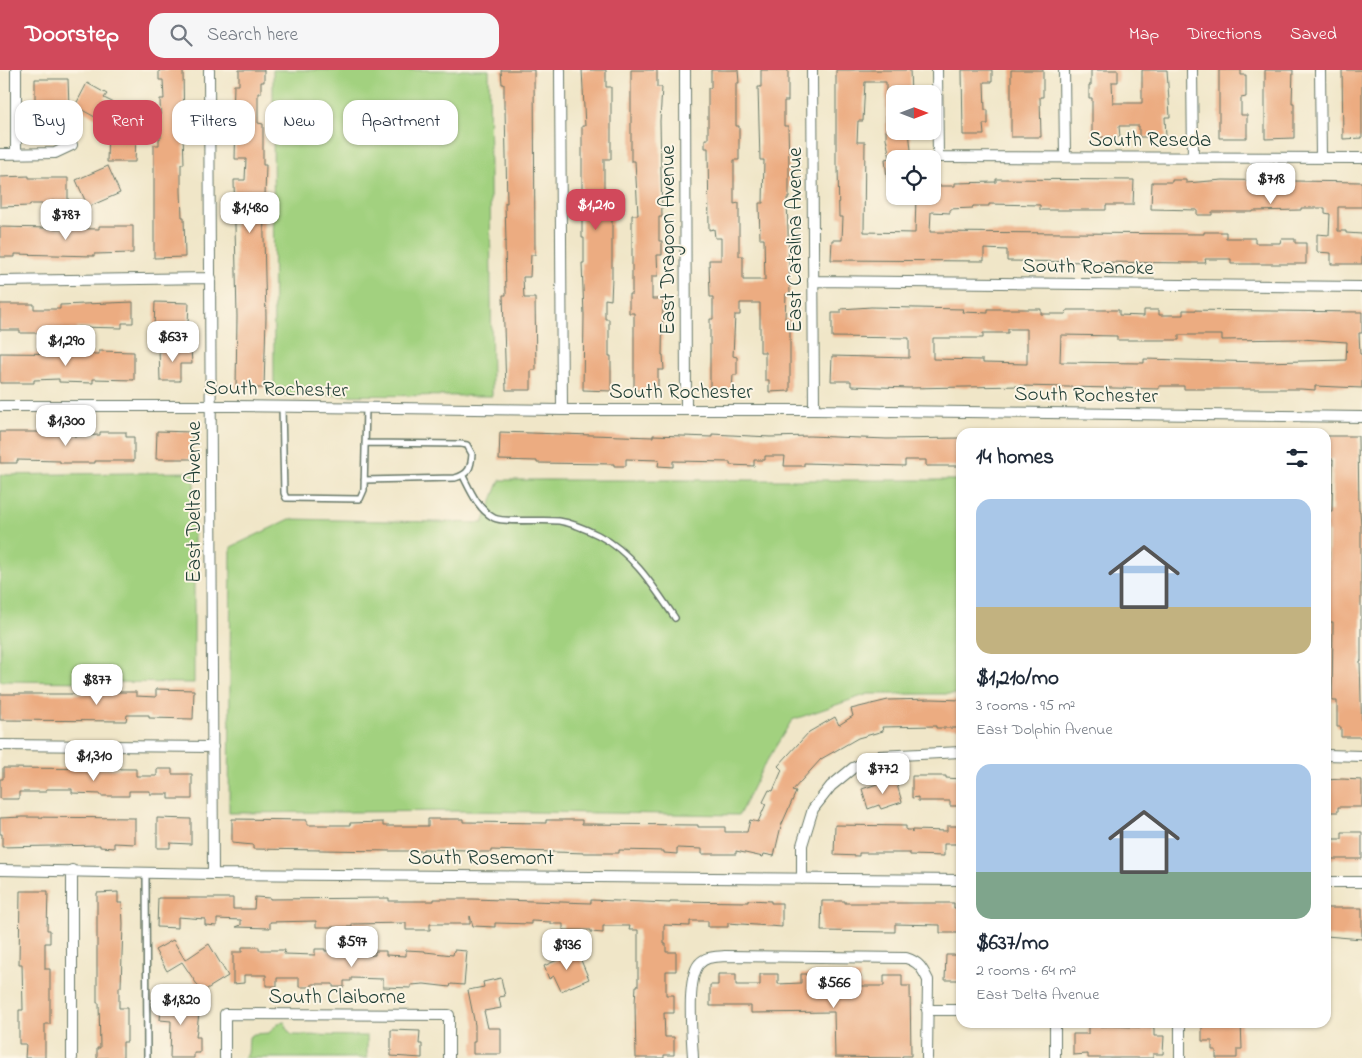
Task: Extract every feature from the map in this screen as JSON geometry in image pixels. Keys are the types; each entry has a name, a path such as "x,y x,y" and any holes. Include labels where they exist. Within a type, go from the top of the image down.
{"street":[{"path":"16,70 16,154"},
{"name":"East Delta Avenue","path":"210,70 210,406 214,874"},
{"path":"560,70 562,410"},
{"name":"East Dragoon Avenue","path":"685,70 686,410"},
{"name":"East Catalina Avenue","path":"812,70 814,410"},
{"name":"South Reseda","path":"937,70 938,157 1362,158"},
{"path":"1064,70 1065,157"},
{"path":"1192,70 1193,158"},
{"path":"1320,70 1322,158"},
{"path":"0,154 55,152 72,145"},
{"path":"0,281 211,278"},
{"name":"South Roanoke","path":"813,281 1362,288"},
{"name":"South Rochester","path":"0,406 814,410 1362,416"},
{"path":"0,745 214,747"},
{"path":"802,879 802,845 814,809 830,786 853,768 879,756 956,752"},
{"path":"1331,755 1362,756"},
{"name":"South Rosemont","path":"0,870 146,871 214,874 956,880"},
{"path":"72,870 72,1058"},
{"path":"1331,882 1362,882"},
{"path":"693,1058 692,991 694,974 700,963 710,957 906,958 915,961 924,970 928,980 926,1058"},
{"path":"927,1010 956,1010"},
{"name":"South Claiborne","path":"225,1058 225,1014 449,1015 449,1058"},
{"path":"1055,1028 1055,1058"},
{"path":"1180,1028 1180,1058"}],"lane":[{"path":"282,407 284,493 286,498 360,499 364,490 366,408"},
{"path":"364,480 455,478 463,476 468,471 472,454 466,445 365,443"},
{"path":"463,476 482,509 496,520 558,521 592,533 620,548 652,584 675,618"},
{"path":"146,871 147,1058"}],"green space":[{"path":"273,70 489,70 492,396 274,395 273,145 333,145 333,100 273,100"},
{"path":"194,472 194,683 0,681 0,475"},
{"path":"500,480 956,480 956,694 868,694 792,720 762,769 739,815 464,811 229,813 231,547 290,519 483,523"},
{"path":"285,1022 288,1031 292,1035 367,1036 367,1058 243,1058 248,1054 249,1037 254,1034 269,1033 278,1023"}],"building":[{"path":"159,70 183,70 183,100 172,100 172,145 183,145 184,164 181,164 181,191 185,257 154,258 154,145 162,145 162,100 160,99 164,99 163,80 159,80"},
{"path":"239,70 264,70 264,82 261,82 261,93 258,93 258,123 263,124 263,165 266,165 265,196 263,196 266,317 264,388 236,388 237,317 234,180 245,180 246,159 235,159 235,145 255,145 255,100 234,100 234,85 239,85"},
{"path":"501,70 534,70 535,255 531,255 530,277 523,277 524,298 535,298 536,370 531,370 531,390 506,390 503,295 506,295 505,203 507,203 504,84 502,84"},
{"path":"582,70 606,70 606,87 611,87 611,159 604,159 604,203 612,203 611,300 605,299 605,319 609,319 611,391 583,390 584,315 582,263 584,263 584,238 582,238 582,126 585,126"},
{"path":"631,70 657,70 657,87 662,87 660,121 662,217 659,217 659,241 662,241 662,255 657,255 658,276 652,276 652,299 663,299 662,355 664,370 658,370 658,390 634,390 634,313 629,313 629,294 632,294 632,215 638,215 635,161 631,161"},
{"path":"711,70 738,70 739,83 736,83 736,126 739,126 739,160 734,160 734,204 739,203 739,256 743,256 743,280 765,280 764,239 760,239 759,203 763,203 764,160 760,160 758,87 761,87 761,70 788,70 788,101 784,101 784,126 788,126 789,198 787,198 790,294 786,294 785,319 790,319 790,391 769,392 769,380 765,380 765,352 760,352 760,303 740,303 740,315 735,315 733,356 737,357 737,375 733,375 732,392 710,392 710,319 713,319 713,297 710,297 709,260 721,260 721,238 715,238 714,229 709,230 708,148 705,148 705,139 708,139 708,88 711,88"},
{"path":"836,70 910,70 911,85 886,85 886,82 865,82 863,121 858,121 857,142 865,142 864,232 915,233 916,205 941,205 941,186 955,186 955,183 996,182 996,179 1134,180 1133,205 1106,205 1106,210 1040,210 1040,205 989,204 989,206 950,209 950,213 931,212 930,232 1204,234 1204,232 1226,232 1226,238 1255,238 1255,243 1280,243 1281,239 1295,239 1295,243 1306,243 1306,264 1231,264 1231,259 1205,259 1206,263 1007,261 1007,250 984,249 984,261 831,260 832,240 842,240 843,217 839,217 838,166 836,166"},
{"path":"962,70 992,70 992,82 984,82 985,110 988,110 988,124 983,124 984,135 963,135"},
{"path":"1011,70 1043,70 1043,97 1040,97 1041,137 1011,137"},
{"path":"1091,70 1118,70 1118,82 1112,82 1113,103 1142,103 1142,70 1167,70 1170,117 1165,117 1166,137 1139,137 1139,126 1119,126 1120,137 1092,137 1092,98 1089,98"},
{"path":"1219,70 1241,70 1241,75 1246,75 1246,97 1241,98 1241,115 1247,115 1247,138 1219,138"},
{"path":"1265,70 1293,70 1294,138 1265,139"},
{"path":"1342,70 1362,70 1362,138 1343,139"},
{"path":"35,79 68,79 69,100 35,100"},
{"path":"87,83 107,94 104,98 108,100 93,100 93,116 83,110 83,100 78,100"},
{"path":"886,140 910,140 911,150 888,150"},
{"path":"107,145 136,145 135,162 107,162"},
{"path":"108,166 120,193 88,207 76,180"},
{"path":"29,176 29,178 68,178 68,201 52,201 52,204 30,204 30,206 0,207 0,177"},
{"path":"1172,180 1186,180 1186,183 1223,180 1362,182 1362,207 1338,207 1338,231 1362,234 1362,264 1331,264 1331,253 1317,252 1317,234 1329,235 1330,214 1325,213 1325,208 1212,212 1212,215 1197,215 1197,210 1151,209 1152,182 1172,182"},
{"path":"99,226 133,226 133,253 94,254 94,256 15,254 15,257 0,257 0,227 99,229"},
{"path":"133,302 133,323 122,323 122,328 77,327 77,330 55,330 55,333 20,333 20,330 0,330 0,304 34,304 34,309 60,309 60,305"},
{"path":"155,302 189,303 188,323 182,323 182,328 154,328"},
{"path":"871,307 963,309 962,312 988,313 988,309 1041,309 1041,314 1066,314 1067,310 1119,310 1119,315 1144,316 1144,310 1159,310 1159,315 1183,315 1183,310 1362,312 1362,333 1359,333 1360,354 1362,354 1362,388 1315,386 1315,390 1184,389 1184,386 1159,386 1159,389 1021,386 909,388 851,386 851,381 831,381 832,356 909,358 909,338 832,337 832,313 841,313 841,309","holes":["1008,329 1027,329 1027,364 983,363 983,360 933,359 933,338 983,338 983,333 1008,333","1061,335 1117,336 1117,340 1179,340 1179,335 1222,335 1222,340 1301,339 1347,342 1346,360 1262,362 1144,359 1144,363 1060,362"]},
{"path":"159,348 191,348 192,364 180,364 180,381 160,381"},
{"path":"99,351 134,352 134,380 93,379 93,383 59,382 59,379 34,380 34,383 0,383 0,353 99,354"},
{"path":"157,431 192,432 192,459 156,459"},
{"path":"0,432 74,432 74,436 100,435 100,432 126,432 126,437 134,437 134,461 60,463 60,461 17,460 17,463 0,463"},
{"path":"500,432 653,437 653,435 712,437 712,434 887,439 956,438 956,466 926,466 926,460 905,460 905,466 804,463 804,466 784,466 785,456 765,456 765,460 754,460 754,466 730,465 730,462 673,461 673,467 658,466 659,460 626,459 626,466 499,460"},
{"path":"1331,436 1358,436 1359,511 1361,525 1360,661 1362,737 1341,737 1341,727 1337,727 1337,701 1332,701 1331,511 1333,459 1331,459"},
{"path":"156,689 194,690 193,719 149,718 149,715 127,715 126,721 0,720 0,694 136,692 136,696 156,697"},
{"path":"888,700 956,700 956,728 936,728 936,726 882,727 883,731 858,738 821,759 792,791 796,792 781,826 774,856 764,854 763,857 736,851 736,854 702,854 702,849 677,848 677,854 664,853 664,851 619,850 619,853 491,850 491,852 468,852 468,850 423,849 423,851 390,851 253,849 253,845 232,843 232,819 307,820 307,825 350,825 350,823 383,822 383,826 428,826 428,819 463,819 463,822 546,823 546,820 582,820 582,824 698,825 698,827 725,827 725,832 747,832 750,820 758,822 766,804 763,802 769,790 773,791 782,770 778,766 809,732 835,717 839,725 853,716 851,709"},
{"path":"3,768 136,769 136,776 157,776 157,769 172,769 172,774 192,774 192,799 169,799 169,794 150,794 150,791 129,791 129,796 101,796 101,794 72,793 72,789 46,789 46,792 19,792 19,799 0,799 0,779 3,779"},
{"path":"912,776 946,776 946,778 956,779 956,806 950,806 950,801 918,801 918,797 912,798"},
{"path":"895,778 902,802 881,809 879,805 868,809 862,789"},
{"path":"1331,780 1362,780 1362,807 1338,807 1338,812 1331,812"},
{"path":"0,818 135,818 135,844 114,843 114,848 100,847 100,845 2,847"},
{"path":"157,818 191,819 191,844 170,843 170,848 157,848"},
{"path":"835,825 906,826 906,830 911,830 912,833 912,830 947,831 947,826 956,826 956,844 944,844 944,856 910,855 910,853 859,853 859,856 834,855"},
{"path":"1342,832 1362,832 1362,859 1331,859 1331,839 1342,839"},
{"path":"20,891 48,891 47,930 50,930 50,943 45,943 45,969 50,969 50,1024 45,1024 45,1058 25,1058 26,1044 19,1044 19,1010 23,1010 22,964 19,964"},
{"path":"118,892 118,903 122,903 123,924 119,1008 127,1008 127,1042 123,1042 123,1058 97,1058 97,1048 100,1048 99,1003 97,1003 97,893"},
{"path":"255,897 270,899 389,898 389,901 473,899 591,903 591,900 670,903 670,901 771,901 771,903 782,903 782,927 728,923 728,927 708,927 708,921 690,921 690,926 664,925 666,952 676,952 676,971 666,971 666,995 674,995 674,1013 664,1013 665,1037 674,1037 674,1055 664,1055 664,1058 636,1058 635,1003 636,986 638,986 638,930 629,930 630,926 603,926 603,933 591,932 591,930 563,930 563,924 551,924 551,922 531,921 531,924 495,923 495,927 473,926 470,916 470,924 430,924 430,930 406,930 406,923 352,924 352,927 316,927 316,921 270,922 270,928 236,927 241,925 241,920 217,919 217,926 205,925 205,919 178,917 178,928 157,927 158,898 233,898 233,909 254,909"},
{"path":"822,901 845,901 845,903 954,903 954,908 956,908 956,933 940,933 940,925 895,924 895,932 821,931"},
{"path":"1331,908 1362,908 1362,939 1331,936"},
{"path":"173,940 185,960 209,944 228,976 202,992 182,962 167,971 155,950"},
{"path":"242,947 259,947 259,950 285,950 284,954 315,955 315,949 349,951 349,956 375,955 375,951 386,951 386,955 406,956 406,950 453,955 454,950 467,951 464,985 451,984 450,987 424,984 411,985 411,988 383,987 383,979 351,978 351,981 344,981 344,987 333,987 333,984 312,984 312,987 299,987 299,978 277,978 277,986 266,986 266,975 244,975 244,983 233,984 233,952 242,952"},
{"path":"577,951 589,979 561,991 554,976 549,979 544,966"},
{"path":"946,955 956,955 956,980 945,980"},
{"path":"718,974 736,974 736,985 760,985 760,974 778,974 778,984 801,983 801,974 819,974 819,985 842,984 842,975 860,975 860,986 884,986 884,975 902,975 902,986 910,986 911,1056 902,1056 902,1058 835,1057 834,1012 751,1013 751,1006 710,1006 710,985 718,985"},
{"path":"501,978 505,996 499,997 501,1008 484,1011 488,1028 501,1028 501,1054 473,1054 475,1025 468,990 484,987 483,982"},
{"path":"162,995 192,998 191,1012 199,1013 196,1037 200,1037 200,1053 194,1053 194,1058 170,1058 171,1021 160,1020"},
{"path":"1088,1028 1154,1028 1154,1036 1164,1036 1163,1054 1153,1054 1153,1058 1088,1058 1088,1054 1073,1055 1073,1034 1088,1034"},
{"path":"1202,1028 1241,1028 1242,1049 1237,1049 1237,1058 1216,1058 1216,1050 1212,1050 1212,1041 1202,1041"},
{"path":"391,1030 420,1031 419,1044 422,1044 422,1058 391,1056"}]}
